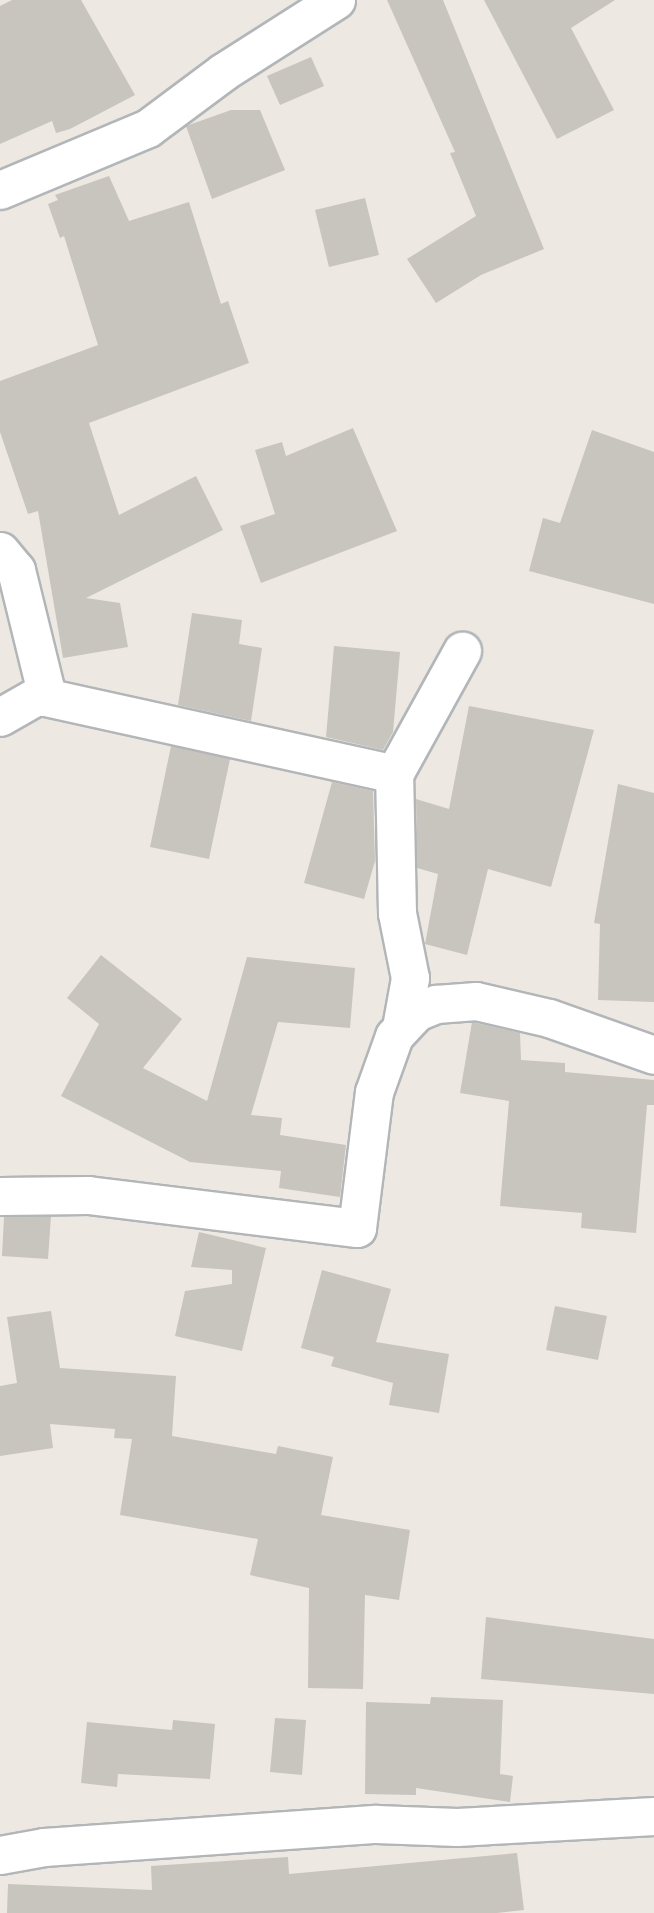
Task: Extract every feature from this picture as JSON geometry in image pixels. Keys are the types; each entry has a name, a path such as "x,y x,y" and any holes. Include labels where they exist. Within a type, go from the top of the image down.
{"street":[{"path":"0,190 148,128 223,72 336,0"},
{"path":"0,551 16,570 28,608 45,697"},
{"path":"0,1196 88,1195 357,1227 374,1092 402,1022 410,978 397,913 394,774 462,651"},
{"path":"0,717 43,693 45,697 394,774"},
{"path":"402,1022 436,1004 476,1001 549,1018 654,1055"},
{"path":"0,1855 44,1847 376,1824 457,1827 654,1816"}],"building":[{"path":"12,0 81,0 135,95 70,129 56,133 52,121 0,144 0,6"},
{"path":"387,0 443,0 544,249 481,275 436,303 407,259 476,216 450,153 455,152"},
{"path":"484,0 615,0 571,28 614,110 557,139"},
{"path":"311,57 324,86 280,105 267,76"},
{"path":"231,110 260,110 285,170 212,199 186,126"},
{"path":"109,176 129,221 189,202 221,304 228,301 249,363 89,423 119,515 196,476 223,530 86,598 120,603 128,647 63,658 38,511 28,514 0,432 0,381 98,345 64,236 60,238 48,204 58,200 55,195"},
{"path":"365,198 379,255 329,267 315,210"},
{"path":"353,428 397,531 261,583 240,526 275,514 255,450 282,442 286,456"},
{"path":"592,430 654,452 654,604 529,571 543,518 560,523"},
{"path":"192,613 242,620 239,644 262,648 251,721 178,705"},
{"path":"334,646 400,652 393,732 383,750 326,737"},
{"path":"469,706 594,730 551,887 488,869 467,955 425,944 438,874 417,868 416,799 449,809"},
{"path":"171,746 230,759 209,859 150,847"},
{"path":"332,782 373,791 375,861 364,899 304,883"},
{"path":"618,784 654,793 654,1002 598,1000 600,924 594,923"},
{"path":"101,955 182,1019 143,1068 207,1101 247,957 355,968 350,1028 278,1022 251,1115 282,1118 280,1135 346,1145 340,1197 279,1188 281,1171 190,1162 61,1096 99,1024 67,998"},
{"path":"472,1022 520,1033 521,1060 565,1063 565,1072 654,1080 654,1105 647,1105 636,1233 581,1228 582,1213 500,1206 509,1101 460,1093"},
{"path":"51,1216 48,1259 2,1256 4,1217"},
{"path":"199,1232 266,1248 242,1351 175,1336 185,1291 232,1284 232,1270 191,1267"},
{"path":"322,1270 391,1289 376,1342 449,1354 439,1413 389,1405 393,1383 331,1366 334,1357 301,1348"},
{"path":"555,1306 607,1316 598,1360 546,1350"},
{"path":"51,1311 60,1368 176,1376 172,1436 276,1454 278,1446 333,1457 321,1515 410,1530 399,1600 365,1595 363,1689 308,1688 309,1588 250,1575 258,1539 120,1515 132,1439 114,1438 115,1429 50,1424 53,1448 0,1456 0,1386 17,1383 7,1317"},
{"path":"486,1617 654,1639 654,1694 481,1679"},
{"path":"431,1697 503,1700 500,1774 513,1776 510,1802 416,1788 416,1795 365,1794 366,1702 430,1704"},
{"path":"275,1718 306,1720 302,1775 270,1772"},
{"path":"173,1720 215,1724 210,1779 118,1774 117,1787 81,1783 87,1722 172,1730"},
{"path":"517,1853 524,1910 497,1913 7,1913 8,1884 152,1890 151,1866 288,1857 289,1874"}]}
